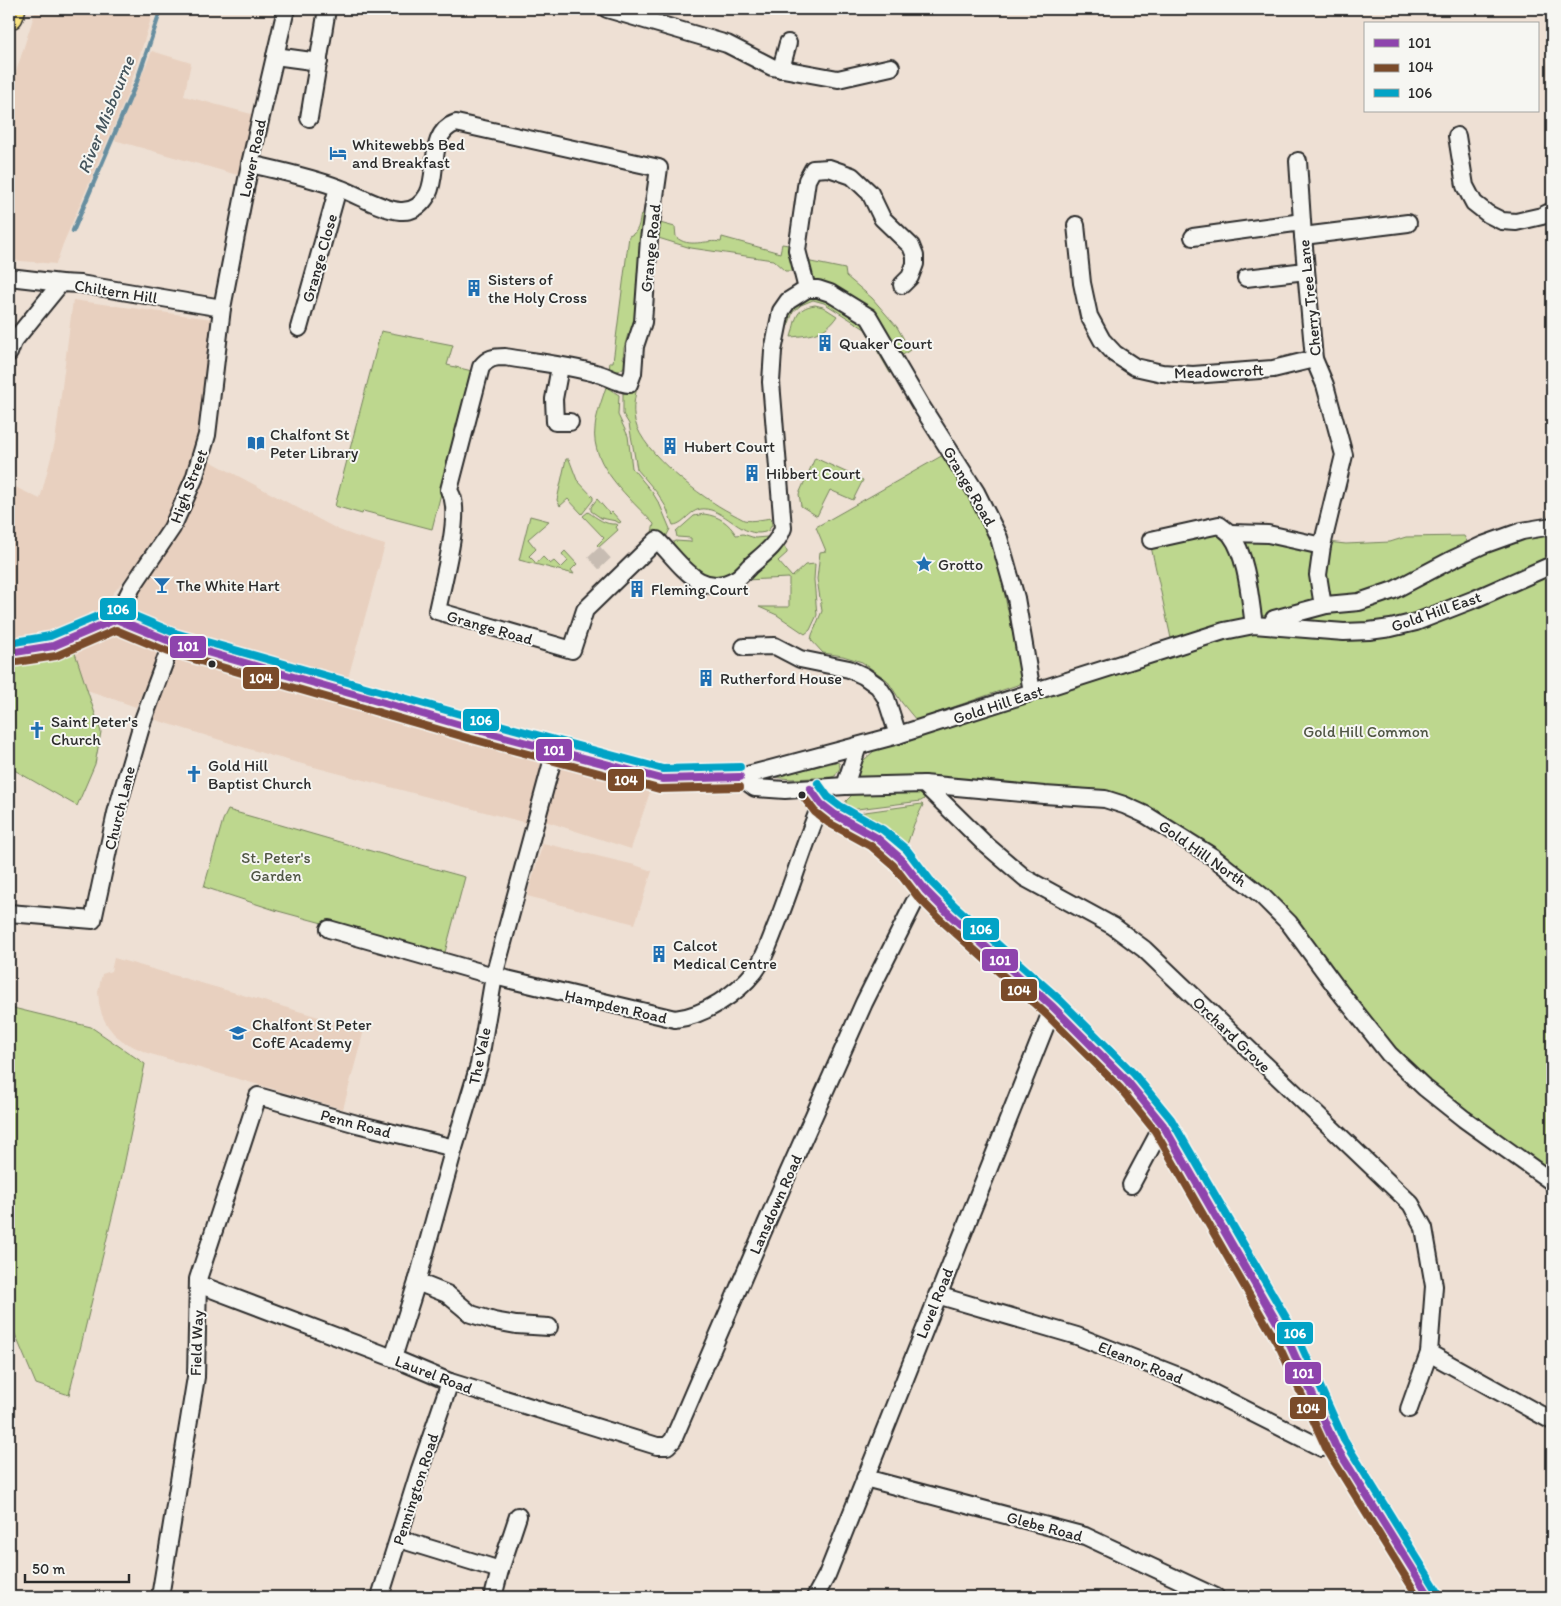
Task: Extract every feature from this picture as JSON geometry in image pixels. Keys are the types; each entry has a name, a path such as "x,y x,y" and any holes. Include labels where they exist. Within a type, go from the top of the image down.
{"highway":[{"path":"9,15 11,9"}],"street":[{"name":"Lower Road","path":"222,308 250,164 286,9"},
{"path":"309,118 327,9"},
{"path":"607,9 727,44 750,57 781,69 838,79 891,67"},
{"path":"781,69 788,43"},
{"path":"275,56 319,62"},
{"name":"Grange Road","path":"250,164 338,188 400,211 412,210 422,204 429,192 438,142 447,126 456,123 659,168 649,239 642,322 635,346 632,379 629,384 623,384 609,376 505,357 495,357 487,360 481,368 449,490 454,501 455,514 437,612 572,650 586,610 657,540 692,577 702,583 712,586 725,584 737,578 771,548 780,537 783,528 771,382 773,351 781,311 788,301 807,288 818,289 830,293 869,317 920,404 976,492 998,538 1016,598 1032,692"},
{"path":"1457,136 1465,186 1474,203 1488,214 1502,221 1509,222 1542,216 1552,211"},
{"name":"Cherry Tree Lane","path":"1298,161 1314,360 1325,385 1344,455 1322,546 1318,575 1322,600 1340,622 1344,632"},
{"path":"807,288 797,250 807,180 813,169 829,168 852,176 870,192 882,218 911,246 915,256 915,264 910,277 902,285"},
{"name":"Grange Close","path":"299,328 338,188"},
{"path":"1193,237 1408,223"},
{"name":"Meadowcroft","path":"1076,225 1082,283 1089,316 1102,340 1115,354 1135,367 1162,373 1193,375 1273,369 1314,360"},
{"path":"1246,278 1306,271"},
{"name":"Chiltern Hill","path":"9,277 80,284 222,308"},
{"path":"9,353 13,342 62,283"},
{"name":"High Street","path":"116,619 132,587 172,528 194,479 207,435 222,308"},
{"path":"560,367 554,399 555,422 570,422"},
{"path":"1150,540 1219,525 1230,533 1238,547 1242,560 1254,625"},
{"name":"Gold Hill East","path":"1326,605 1359,602 1394,590 1483,545 1522,531 1552,526"},
{"path":"1230,533 1268,534 1322,546"},
{"name":"Gold Hill East","path":"740,778 898,735 1224,631 1254,625 1344,632 1368,631 1416,622 1475,600 1552,565"},
{"path":"1271,626 1274,619 1326,605"},
{"path":"9,653 53,646 116,619 172,642 555,751 662,779 740,778"},
{"name":"Church Lane","path":"9,912 93,920 116,813 143,720 172,642"},
{"path":"744,647 775,646 800,659 849,669 864,676 878,686 886,698 898,735"},
{"path":"845,786 858,746"},
{"name":"The Vale","path":"393,1358 417,1282 479,1065 494,976 555,751"},
{"name":"Gold Hill North","path":"740,778 755,788 785,790 924,784 1105,799 1124,804 1178,834 1213,857 1262,896 1289,923 1339,991 1390,1054 1425,1088 1464,1119 1552,1182"},
{"name":"Orchard Grove","path":"924,784 984,843 1025,878 1113,926 1144,950 1411,1204 1424,1228 1434,1286 1429,1353 1409,1410"},
{"path":"810,789 822,804 834,814 876,838 900,858 926,891 949,914 1053,1008 1127,1081 1163,1126 1290,1345 1335,1445 1430,1597"},
{"name":"Hampden Road","path":"329,929 494,976 675,1020 687,1018 712,1006 746,981 763,960 812,826 822,804"},
{"name":"Lansdown Road","path":"672,1440 864,1003 914,903 926,891"},
{"name":"Lovel Road","path":"816,1597 827,1575 1053,1008"},
{"name":"Penn Road","path":"258,1096 357,1124 454,1148"},
{"name":"Field Way","path":"160,1597 196,1377 198,1279 258,1096"},
{"path":"1131,1185 1163,1126"},
{"path":"417,1282 447,1294 471,1314 516,1326 549,1327"},
{"name":"Laurel Road","path":"198,1284 393,1358 450,1382 658,1446 667,1446 672,1440"},
{"name":"Eleanor Road","path":"937,1295 1077,1336 1181,1377 1322,1448 1335,1445"},
{"path":"1429,1353 1552,1420"},
{"name":"Pennington Road","path":"380,1597 420,1469 450,1382"},
{"name":"Glebe Road","path":"865,1478 1085,1536 1216,1597"},
{"path":"493,1597 518,1516"},
{"path":"399,1539 500,1570"}],"shaded area":[{"path":"36,9 154,9 128,93 56,264 9,260 9,94"},
{"path":"152,51 191,63 184,96 255,115 241,176 114,140"},
{"path":"73,300 212,319 203,417 187,478 171,519 112,595 81,627 9,645 9,484 40,499 55,442"},
{"path":"210,461 339,530 385,545 348,678 140,622 130,608 140,586 174,531"},
{"path":"100,634 146,639 158,657 136,707 87,690 73,648"},
{"path":"185,656 224,669 230,665 253,670 252,675 548,762 530,824 272,756 156,720 152,715 173,658"},
{"path":"558,765 577,766 652,786 631,849 545,821"},
{"path":"543,843 635,865 652,871 635,924 527,896"},
{"name":"Chalfont St Peter CofE Academy","path":"114,958 364,1030 343,1109 147,1053 124,1042 107,1025 99,1003 98,992 102,974 111,971"}],"green space":[{"path":"641,214 645,215 641,290 634,330 628,334 624,348 623,358 627,363 620,370 615,372 609,371 610,362 613,362 629,236 637,230"},
{"path":"656,222 675,227 676,237 686,242 721,242 722,237 780,253 782,244 795,246 796,271 785,271 773,260 691,248 655,237"},
{"path":"806,261 845,269 846,276 872,298 897,327 910,350 900,357 880,322 815,284"},
{"path":"822,296 863,321 877,348 883,350 895,370 890,373 865,329 824,303 813,300 801,305 793,312 788,326 784,321 800,298"},
{"path":"815,305 823,307 837,316 823,330 791,337 799,312"},
{"path":"381,331 453,345 447,365 472,371 432,529 363,511 362,514 335,506"},
{"path":"638,383 634,402 635,421 640,434 661,461 705,497 744,520 754,521 771,518 772,525 768,531 760,533 746,530 718,513 704,509 693,512 678,524 673,525 666,507 658,494 637,469 629,424 623,414 623,391 628,392"},
{"path":"606,387 619,395 618,415 628,436 632,468 660,505 670,529 665,539 656,530 652,532 654,524 614,481 599,456 595,442 595,428"},
{"path":"945,454 963,481 995,548 1023,683 916,720 887,680 862,662 843,656 823,653 811,640 822,611 817,579 820,552 826,551 816,527"},
{"path":"815,458 863,480 853,500 830,490 817,516 801,506 799,494"},
{"path":"566,459 569,459 577,480 593,497 593,500 582,514 568,499 560,506 557,500"},
{"path":"597,499 610,514 612,512 621,522 601,518 591,511 591,507"},
{"path":"588,512 598,519 618,525 616,527 618,530 599,547 597,545 604,538 583,516"},
{"path":"704,514 714,516 723,521 736,535 743,534 755,538 767,537 769,539 728,574 719,577 708,577 699,574 670,544 675,541 691,542 691,538 677,537 676,532 694,516"},
{"path":"530,516 549,521 528,539 536,549 529,556 536,563 543,557 550,564 554,561 561,568 568,561 562,554 565,551 577,564 571,570 574,574 519,560"},
{"name":"Gold Hill Common","path":"1209,530 1346,544 1390,542 1406,537 1464,536 1473,553 1552,531 1552,1175 1490,1132 1397,1055 1309,942 1138,804 860,779 856,774 859,766 875,750 926,731 1174,652 1150,542"},
{"path":"784,546 787,553 778,561 792,577 805,565 815,564 814,580 817,615 810,630 805,634 777,615 759,607 789,607 789,578 745,580"},
{"path":"75,653 101,732 95,764 77,806 9,767 9,669 34,659 43,661"},
{"path":"836,762 839,763 840,768 835,776 831,777 791,779 772,777"},
{"path":"859,791 919,792 924,796 924,799 921,801 849,810 846,807 846,801 852,795 858,794"},
{"path":"922,804 904,849 880,830 851,814"},
{"name":"St. Peter's Garden","path":"228,810 465,877 444,956 278,911 204,887 223,820"},
{"path":"9,1007 91,1027 145,1064 121,1180 69,1395 36,1384 9,1320"}],"waterway":[{"name":"River Misbourne","path":"73,231 137,81 161,9"}],"tunnel":[{"path":"594,552 607,566"}],"transit line":[{"name":"106","path":"9,643 50,636 118,609 175,633 474,718 663,769 740,767"},
{"name":"101","path":"9,653 53,646 116,619 172,642 471,728 662,779 740,777"},
{"name":"104","path":"10,663 56,656 116,630 169,652 468,738 659,789 740,787"},
{"name":"106","path":"818,783 828,797 840,806 883,830 907,850 933,884 1060,1000 1134,1074 1171,1119 1299,1340 1344,1440 1438,1592"},
{"name":"101","path":"810,789 821,804 834,814 877,838 900,858 926,891 949,914 1053,1007 1127,1081 1163,1125 1290,1345 1335,1445 1430,1597"},
{"name":"104","path":"802,795 815,812 829,823 871,846 893,865 918,897 942,921 1046,1014 1120,1088 1155,1131 1281,1350 1327,1450 1418,1597"}],"place":[{"name":"Whitewebbs Bed and Breakfast","path":"338,153"},
{"name":"Sisters of the Holy Cross","path":"474,288"},
{"name":"Quaker Court","path":"825,343"},
{"name":"Chalfont St Peter Library","path":"256,443"},
{"name":"Hubert Court","path":"670,446"},
{"name":"Hibbert Court","path":"752,473"},
{"name":"Grotto","path":"924,564"},
{"name":"The White Hart","path":"162,585"},
{"name":"Fleming Court","path":"637,589"},
{"name":"Rutherford House","path":"706,678"},
{"name":"Saint Peter's Church","path":"37,730"},
{"name":"Gold Hill Baptist Church","path":"194,774"},
{"name":"Calcot Medical Centre","path":"659,954"},
{"name":"Chalfont St Peter CofE Academy","path":"238,1033"}]}
